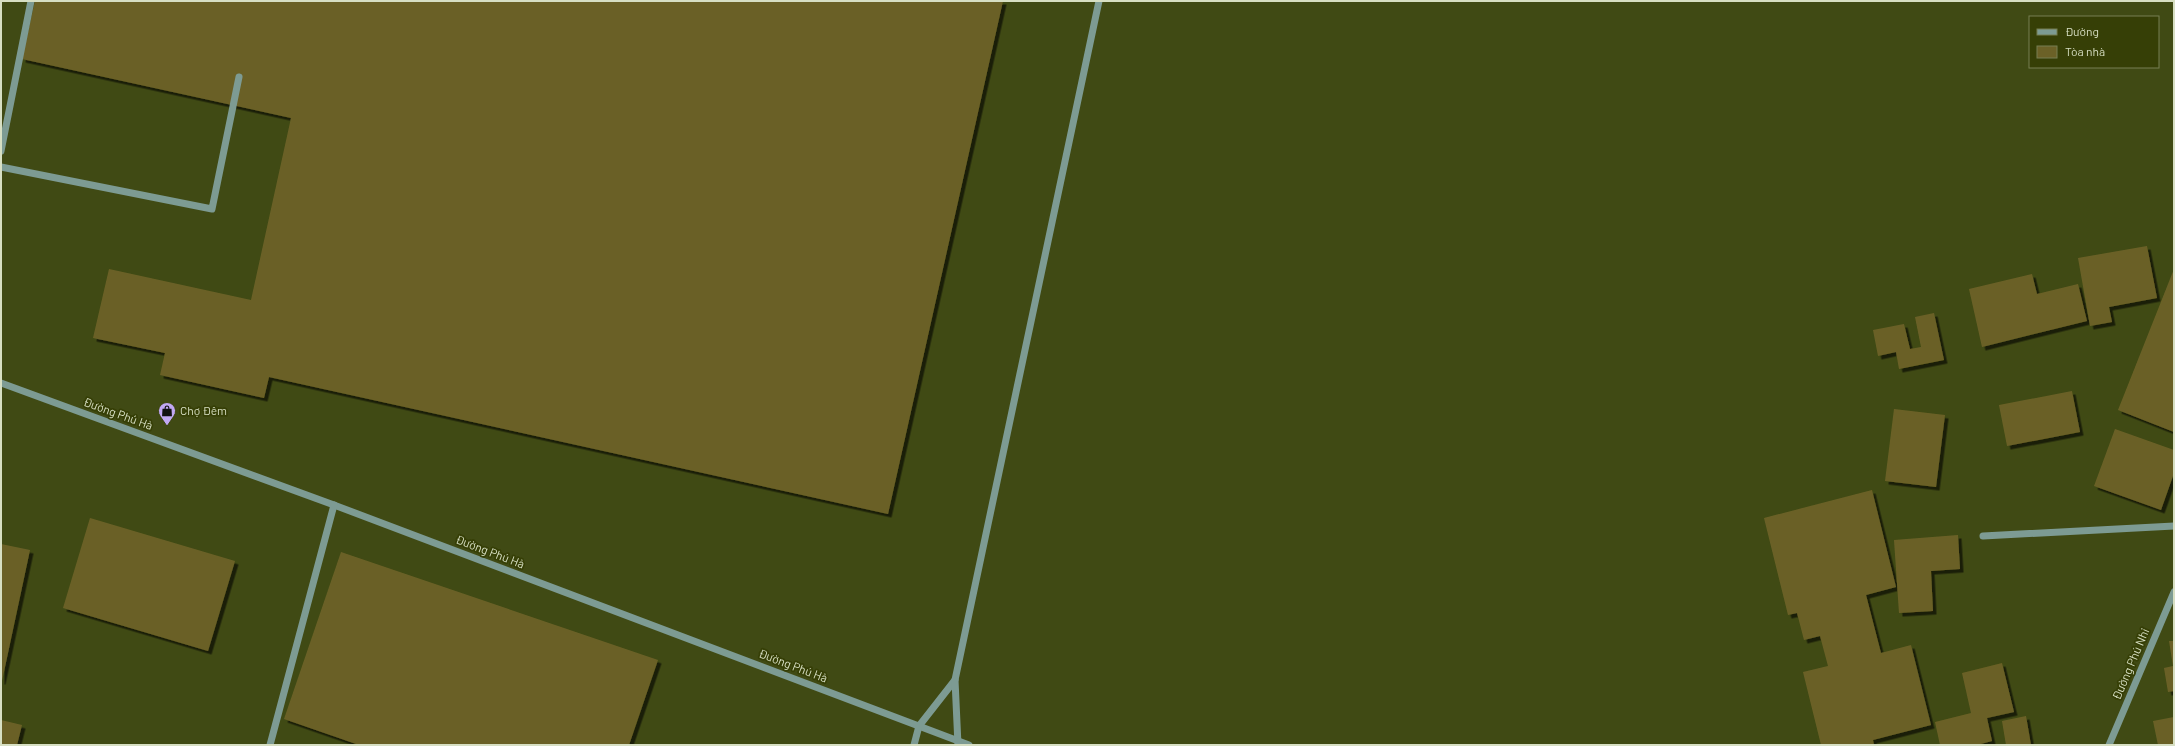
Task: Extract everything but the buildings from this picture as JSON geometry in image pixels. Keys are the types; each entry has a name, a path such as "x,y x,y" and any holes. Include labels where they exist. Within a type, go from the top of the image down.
{"street":[{"path":"1,151 31,1"},
{"path":"958,743 955,680 1098,1"},
{"path":"1,167 212,209 239,76"},
{"name":"Đường Phú Hà","path":"1,383 334,504 919,726 958,743 969,745"},
{"path":"270,745 334,504"},
{"path":"1983,536 2174,526"},
{"name":"Đường Phú Nhi","path":"2109,745 2174,592"},
{"path":"914,745 919,726 955,680"}],"place":[{"name":"Chợ Đêm","path":"167,426"}]}
